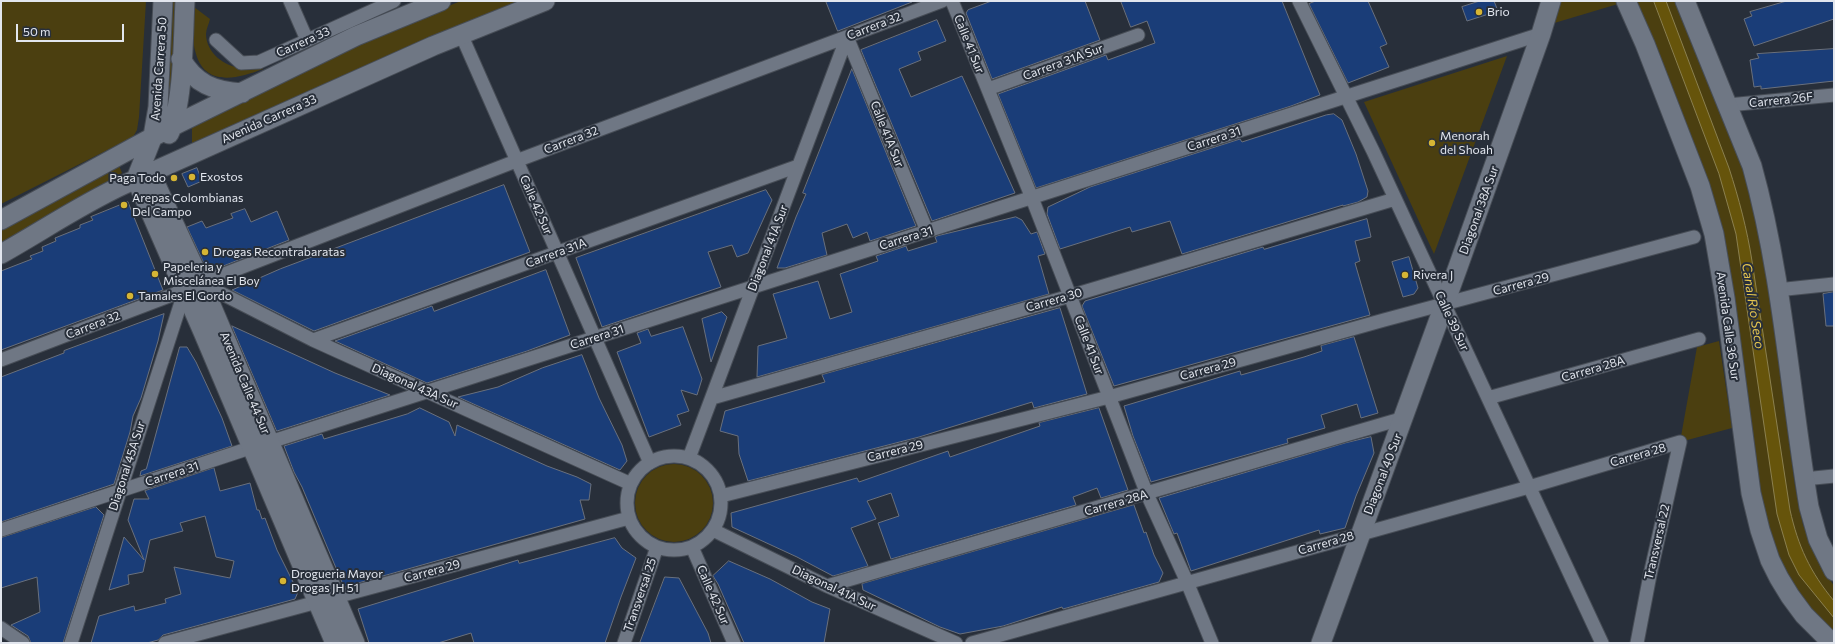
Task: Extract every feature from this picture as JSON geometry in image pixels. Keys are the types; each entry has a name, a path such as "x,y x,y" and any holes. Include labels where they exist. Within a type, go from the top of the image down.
{"main road":[{"name":"Avenida Carrera 50","path":"153,136 158,107 163,1"},
{"name":"Avenida Carrera 50","path":"173,126 178,100 182,59 184,1"},
{"name":"Avenida Carrera 33","path":"1,254 42,231 91,200 143,175 461,34 545,1"},
{"name":"Diagonal 38A Sur","path":"1444,304 1543,27 1550,1"},
{"name":"Avenida Calle 36 Sur","path":"1626,1 1645,44 1700,186 1714,234 1725,298 1752,493 1760,530 1770,560 1782,584 1804,615 1832,643"},
{"path":"1685,1 1752,166 1769,238 1778,290 1804,479 1812,523 1818,539 1834,571"},
{"path":"1,220 153,136 356,36 437,2"},
{"path":"182,59 187,69 196,80 220,90 242,93"},
{"path":"143,175 173,126"},
{"path":"143,175 153,136"},
{"name":"Avenida Calle 44 Sur","path":"143,175 193,286 327,599 355,643"},
{"name":"Diagonal 40 Sur","path":"1321,643 1404,418 1444,304"},
{"name":"Avenida Calle 44 Sur","path":"327,599 335,643"}],"street":[{"path":"290,1 307,40"},
{"name":"Carrera 33","path":"216,40 241,63 250,64 259,62 394,1"},
{"name":"Carrera 32","path":"1,360 516,161 942,1"},
{"name":"Calle 41 Sur","path":"952,1 1032,198 1147,494 1188,582 1212,643"},
{"name":"Calle 39 Sur","path":"1299,1 1395,199 1602,643"},
{"path":"1541,1 1543,27"},
{"name":"Carrera 31","path":"1,530 1346,96 1543,27"},
{"name":"Calle 42 Sur","path":"461,34 650,463"},
{"name":"Carrera 31A Sur","path":"988,89 1138,35"},
{"name":"Diagonal 41A Sur","path":"689,458 847,37"},
{"name":"Calle 41A Sur","path":"847,37 927,231"},
{"name":"Carrera 26F","path":"1728,105 1834,95"},
{"name":"Carrera 31A","path":"313,340 798,166"},
{"name":"Carrera 30","path":"712,398 1070,296 1395,199"},
{"name":"Carrera 29","path":"721,496 1109,396 1694,237"},
{"path":"1778,290 1834,284"},
{"name":"Diagonal 43A Sur","path":"193,286 631,484"},
{"name":"Diagonal 45A Sur","path":"71,643 119,491 193,286"},
{"name":"Carrera 28A","path":"1488,398 1699,339"},
{"name":"Carrera 28A","path":"827,586 1404,418"},
{"name":"Carrera 28","path":"972,643 1529,487 1680,442"},
{"name":"Transversal 22","path":"1637,643 1650,575 1680,442"},
{"path":"676,456 689,458 701,464 711,473 718,484 722,508 719,520 714,530 704,540 692,547 680,550 668,550 657,547 644,540 635,530 629,518 627,495 631,484 639,472 650,463 662,457 676,456"},
{"path":"1804,479 1834,476"},
{"name":"Carrera 29","path":"165,643 629,518"},
{"name":"Diagonal 41A Sur","path":"714,530 827,586 956,643"},
{"name":"Transversal 25","path":"624,643 657,547"},
{"name":"Calle 42 Sur","path":"692,547 734,643"},
{"path":"1,628 23,643"}],"shaded area":[{"path":"1,1 146,1 139,117 137,130 133,137 1,204"},
{"path":"170,1 177,1 173,96 166,96"},
{"path":"461,1 525,1 192,144 192,125 396,27"},
{"path":"1558,1 1617,1 1618,4 1551,24"},
{"path":"1637,1 1676,1 1742,166 1756,215 1765,263 1795,486 1803,525 1819,563 1834,586 1834,633 1804,603 1778,563 1761,495 1729,289 1664,72"},
{"path":"194,7 210,19 206,32 207,41 209,47 217,57 223,62 235,67 244,68 260,64 263,69 244,75 224,78 207,72 201,65 194,49"},
{"path":"1507,56 1434,254 1364,102"},
{"path":"118,163 122,173 1,244 1,227"},
{"path":"1719,341 1732,428 1680,442 1697,347"},
{"path":"674,464 689,467 702,475 710,488 713,503 710,518 702,531 689,539 674,542 659,539 646,531 638,518 635,503 638,488 646,475 659,467"}],"water":[{"name":"Canal Río Seco","path":"1654,1 1666,1 1729,168 1736,191 1752,261 1790,510 1801,547 1806,558 1818,580 1834,601 1834,618 1799,575 1789,555 1777,514 1736,234 1719,174"}],"building":[{"path":"826,1 912,1 912,2 838,31"},
{"path":"992,1 1085,1 1100,40 992,79 966,13 968,10"},
{"path":"1121,1 1282,1 1320,95 1291,106 1036,188 998,94 1106,55 1108,60 1155,43 1147,21 1131,27"},
{"path":"1316,1 1368,1 1387,44 1380,47 1389,67 1348,83 1309,4"},
{"name":"Brio","path":"1480,1 1494,1 1498,11 1467,21 1462,7"},
{"path":"1787,1 1834,1 1834,19 1754,46 1744,19 1752,16 1750,12"},
{"path":"937,20 946,41 918,52 921,60 899,69 911,97 962,76 1015,193 932,221 861,50"},
{"path":"1834,49 1834,81 1761,89 1761,86 1754,87 1750,60 1759,58 1757,54"},
{"path":"852,69 916,226 870,241 867,232 853,238 847,224 822,233 827,255 785,268 777,268 806,194 803,193"},
{"path":"1334,114 1342,120 1356,154 1368,191 1367,197 1358,202 1343,205 1182,254 1170,221 1132,232 1130,227 1060,249 1047,214 1048,207 1090,187 1240,139 1242,142 1326,115"},
{"name":"Exostos","path":"197,168 202,181 188,187 182,174"},
{"path":"504,185 530,252 314,331 232,290 280,269"},
{"path":"766,190 772,200 748,253 737,257 732,245 708,252 721,287 602,327 576,258"},
{"path":"128,202 163,290 1,350 1,271 32,259 30,256 43,251 42,247 56,241 55,238 80,228 80,225 93,220 91,217"},
{"path":"245,209 251,222 277,211 289,240 208,272 187,227 202,221 206,228 233,218 231,214"},
{"path":"1016,217 1022,220 1031,234 1037,232 1045,254 1038,256 1049,294 757,377 758,346 787,338 773,294 818,281 830,319 852,312 840,274 878,261 876,256 906,246 908,251 937,242 935,237 937,236"},
{"path":"1367,219 1371,237 1355,241 1360,261 1355,263 1370,315 1114,386 1082,306 1085,301 1263,247 1264,249"},
{"name":"Rivera J","path":"1409,257 1418,288 1414,294 1403,297 1392,262"},
{"path":"546,270 570,335 527,351 427,383 335,341 432,306 434,311"},
{"path":"1834,292 1834,326 1826,326 1823,294"},
{"path":"1060,308 1087,394 1034,408 1032,402 919,437 748,481 739,454 738,436 720,431 725,411 825,382 822,375"},
{"path":"722,312 727,317 711,362 702,319"},
{"path":"164,314 158,341 141,398 133,416 130,432 114,484 1,522 1,377 64,353 64,351"},
{"path":"232,326 335,373 390,395 277,431"},
{"path":"683,327 702,379 697,395 681,390 689,411 677,415 681,425 649,437 617,352 641,343 637,333 648,329 651,336"},
{"path":"1354,337 1378,413 1361,418 1357,404 1321,415 1325,428 1287,439 1288,443 1151,482 1133,436 1124,406 1240,371 1241,375 1304,357 1322,351 1321,346"},
{"path":"180,347 187,347 196,362 222,418 232,446 140,476 141,471 146,469"},
{"path":"582,355 599,398 622,445 627,461 620,470 458,397 498,387 542,368"},
{"path":"420,408 449,422 455,436 457,425 547,466 591,484 589,500 580,500 585,519 344,587 284,446 322,434 324,439 407,414"},
{"path":"1099,408 1128,490 1101,498 1097,488 1073,497 1076,505 891,559 878,523 899,516 891,493 867,501 876,519 851,528 868,566 833,576 797,557 732,527 731,513 857,478 859,482 948,451 950,457 1040,426 1039,423"},
{"path":"1371,437 1374,453 1356,496 1345,528 1320,534 1319,530 1191,571 1177,533 1174,534 1159,498 1345,443"},
{"path":"214,468 220,491 250,483 257,510 259,510 262,519 265,518 277,550 298,592 295,599 163,635 158,640 147,643 91,643 99,616 134,606 135,611 166,603 165,599 181,594 174,567 230,578 234,561 216,557 205,516 180,523 183,531 150,540 143,572 128,575 129,584 109,590 124,537 144,560 128,520 134,499 149,499 145,491"},
{"path":"1134,505 1144,533 1146,532 1154,555 1163,573 1159,582 1063,609 1062,607 1003,626 960,634 940,627 863,590 862,584"},
{"path":"96,507 104,515 63,643 31,643 28,636 11,625 40,612 37,577 1,588 1,538"},
{"path":"615,538 622,548 636,558 605,643 474,643 471,633 438,643 369,643 358,609 518,560 519,563"},
{"path":"729,561 770,579 812,602 830,609 824,643 744,643 713,576"},
{"path":"665,577 679,578 708,633 711,643 640,643"}],"place":[{"name":"Brio","path":"1479,12"},
{"name":"Menorah del Shoah","path":"1432,143"},
{"name":"Exostos","path":"192,177"},
{"name":"Paga Todo","path":"174,178"},
{"name":"Arepas Colombianas Del Campo","path":"124,205"},
{"name":"Drogas Recontrabaratas","path":"205,252"},
{"name":"Papeleria y Miscelánea El Boy","path":"155,274"},
{"name":"Rivera J","path":"1405,275"},
{"name":"Tamales El Gordo","path":"130,296"},
{"name":"Drogueria Mayor Drogas JH 51","path":"283,581"}]}
